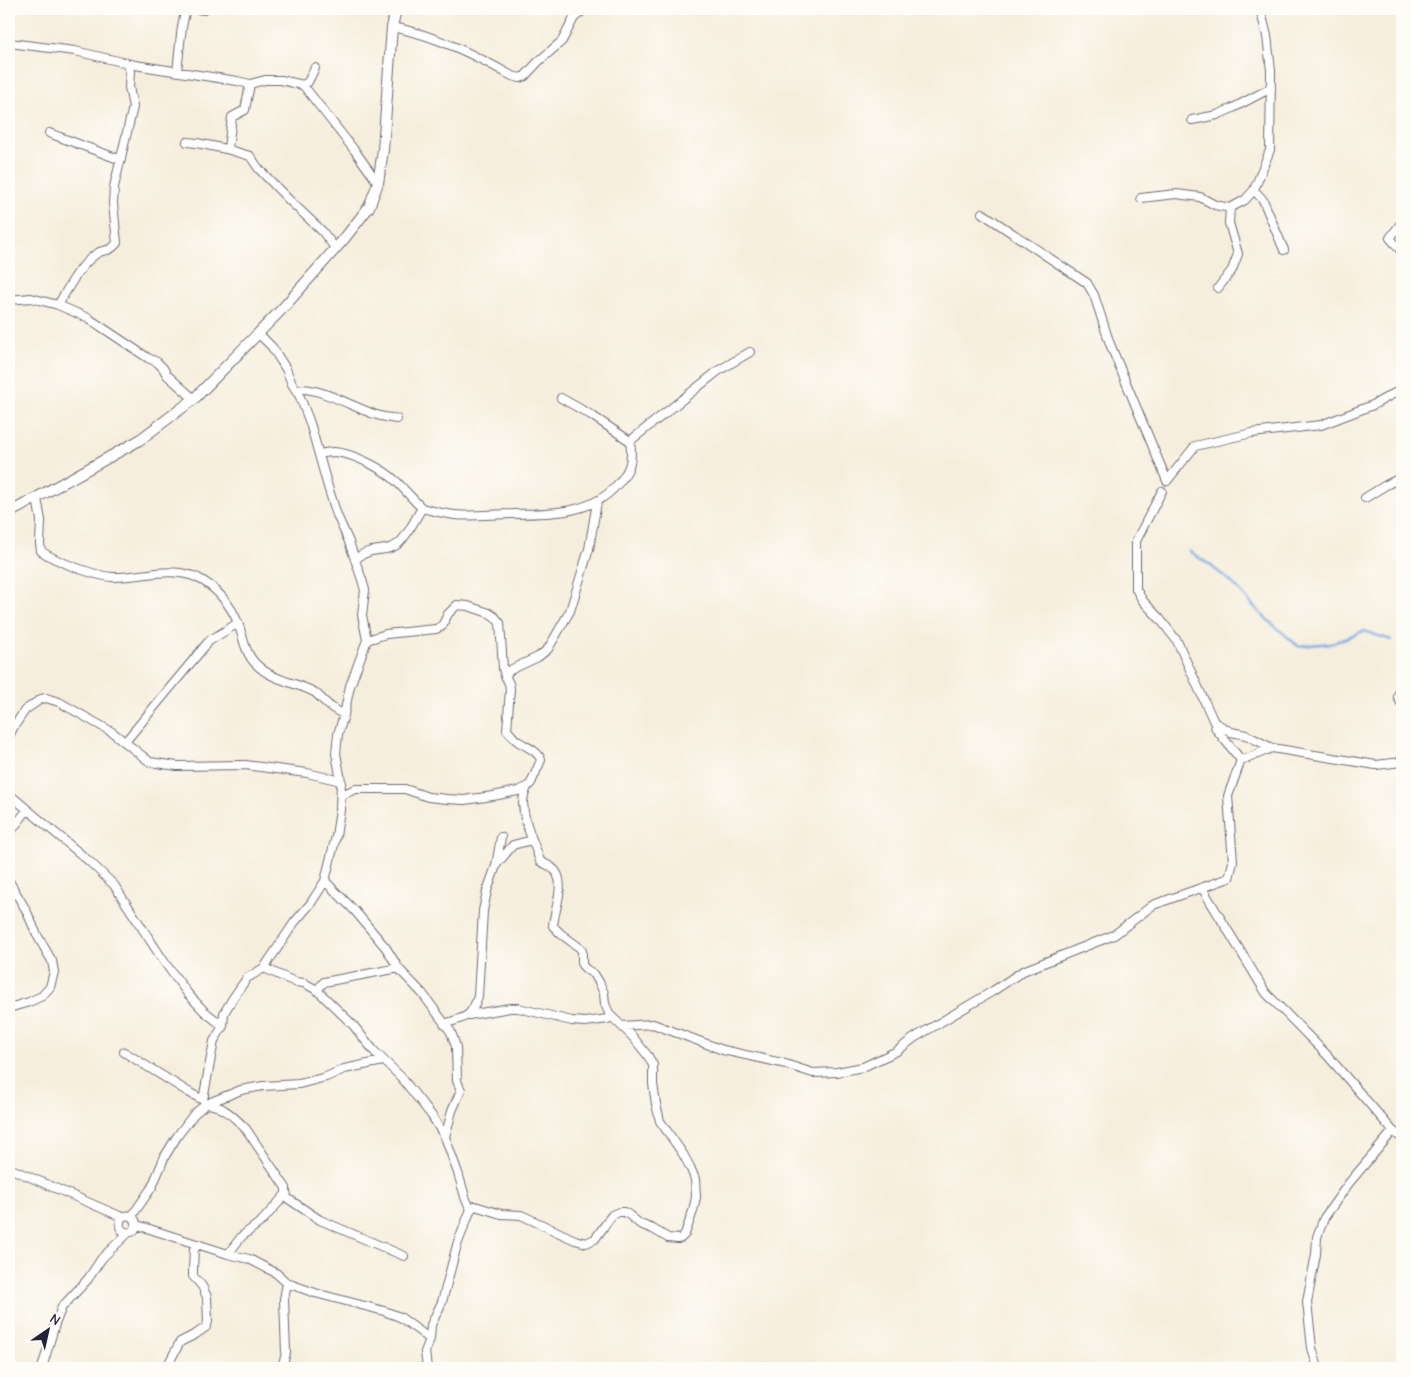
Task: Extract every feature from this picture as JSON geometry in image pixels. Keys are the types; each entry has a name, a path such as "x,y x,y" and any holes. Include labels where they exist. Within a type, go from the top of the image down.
{"main road":[{"path":"9,513 138,441 194,399 283,308 336,249 369,206 378,183 383,150 392,27 396,9"}],"street":[{"path":"197,9 205,9"},
{"path":"392,27 408,30 460,48 512,76 520,78 525,76 562,41 574,18 584,9"},
{"path":"1141,198 1176,194 1200,197 1215,205 1230,208 1244,200 1254,190 1270,150 1271,71 1267,36 1261,12 1257,9"},
{"path":"177,71 184,10"},
{"path":"9,43 75,50 125,62 250,84 265,80 281,80 303,85 378,183"},
{"path":"58,305 84,264 95,254 113,248 117,243 113,204 114,186 133,107 129,87 130,70 125,62"},
{"path":"303,85 308,82 315,68"},
{"path":"228,149 232,117 245,110 250,84"},
{"path":"1192,120 1217,115 1271,88"},
{"path":"48,133 121,160"},
{"path":"187,142 228,149 250,156 267,178 322,231 336,249"},
{"path":"1254,190 1263,200 1284,250"},
{"path":"1218,288 1232,270 1238,254 1229,223 1230,208"},
{"path":"982,213 1088,283 1094,295 1110,344 1167,481 1195,446 1252,433 1321,425 1402,390"},
{"path":"1402,222 1390,238 1402,252"},
{"path":"9,300 32,298 58,305 88,318 157,362 167,375 194,399"},
{"path":"258,333 272,347 300,397"},
{"path":"630,441 718,371 750,352"},
{"path":"207,1103 214,1042 222,1026 224,1013 247,978 264,968 294,923 325,882 336,836 341,795 341,781 336,752 338,734 350,686 367,640 362,615 365,590 349,542 337,515 298,390 303,388 314,391 377,415 397,419"},
{"path":"319,454 335,452 363,460 396,481 422,508 442,514 475,516 537,514 562,512 585,507 609,495 621,482 629,469 632,456 630,441 561,398"},
{"path":"1366,498 1402,477"},
{"path":"1162,491 1136,541 1136,590 1177,641 1216,729 1241,760"},
{"path":"37,499 41,520 41,550 47,555 91,573 111,577 170,572 186,574 200,579 218,593 230,607 251,658 256,664 266,673 315,693 332,708 344,715"},
{"path":"505,676 510,670 538,657 548,650 570,610 589,549 597,502"},
{"path":"355,560 362,553 392,548 398,544 404,538 422,508"},
{"path":"341,795 356,789 405,789 428,797 464,800 518,791 532,783 541,760 540,756 517,741 507,730 510,689 503,668 500,623 495,617 468,606 457,605 448,614 442,626 436,630 386,634 367,640"},
{"path":"125,742 210,641 238,623"},
{"path":"1402,682 1398,697 1402,705"},
{"path":"9,737 25,710 41,699 46,698 59,702 112,732 150,762 161,765 244,765 307,773 341,781"},
{"path":"1214,722 1231,732 1246,735 1272,748 1376,765 1402,762"},
{"path":"1241,760 1272,748"},
{"path":"622,1026 653,1024 723,1050 782,1063 813,1073 837,1072 863,1067 897,1051 914,1038 1023,971 1114,935 1153,906 1230,878 1233,862 1228,796 1241,760"},
{"path":"427,1368 425,1352 430,1339 431,1325 442,1302 458,1245 471,1209 475,1206 501,1214 521,1215 540,1222 575,1240 586,1243 595,1239 612,1215 619,1212 624,1212 640,1224 668,1238 678,1239 685,1234 696,1196 695,1179 687,1160 660,1121 653,1084 653,1065 632,1036 610,1015 599,982 594,974 582,965 582,951 580,948 553,926 560,895 559,884 552,867 540,861 532,840 526,822 523,801 526,787"},
{"path":"9,794 90,862 114,885 165,963 188,994 222,1026"},
{"path":"9,834 27,810"},
{"path":"469,1015 474,1009 478,996 483,911 487,891 496,866 501,837"},
{"path":"496,866 513,845 532,840"},
{"path":"9,881 52,961 54,972 50,987 42,996 9,1008"},
{"path":"325,882 355,911 451,1032 456,1047 457,1081 461,1090 452,1111 445,1137"},
{"path":"1202,888 1266,993 1327,1055 1402,1138"},
{"path":"264,968 317,990 354,1025 374,1051 401,1077 432,1116 445,1137 466,1200 471,1209"},
{"path":"317,990 324,982 399,968"},
{"path":"444,1024 469,1015 510,1008 585,1022 608,1018 610,1015"},
{"path":"124,1052 207,1103 226,1110 242,1126 286,1188 287,1198 320,1220 404,1256"},
{"path":"132,1216 152,1187 165,1156 178,1135 194,1114 207,1103 241,1090 263,1086 299,1084 326,1077 344,1069 384,1061"},
{"path":"1318,1368 1312,1348 1307,1302 1316,1254 1317,1237 1324,1218 1349,1183 1393,1130"},
{"path":"9,1168 122,1217"},
{"path":"228,1254 242,1236 262,1221 286,1194 286,1188"},
{"path":"42,1368 62,1307 88,1279 102,1258 128,1233 134,1231 137,1225 135,1218 128,1215 122,1217 119,1227 123,1232 128,1233"},
{"path":"137,1225 249,1260 276,1273 287,1283 315,1293 400,1317 430,1339"},
{"path":"168,1368 180,1342 206,1327 208,1322 207,1296 202,1286 193,1276 194,1249 198,1244"},
{"path":"282,1368 286,1353 284,1299 287,1283"}],"waterway":[{"path":"1189,551 1232,583 1262,615 1298,646 1333,643 1364,631 1391,640"}]}
